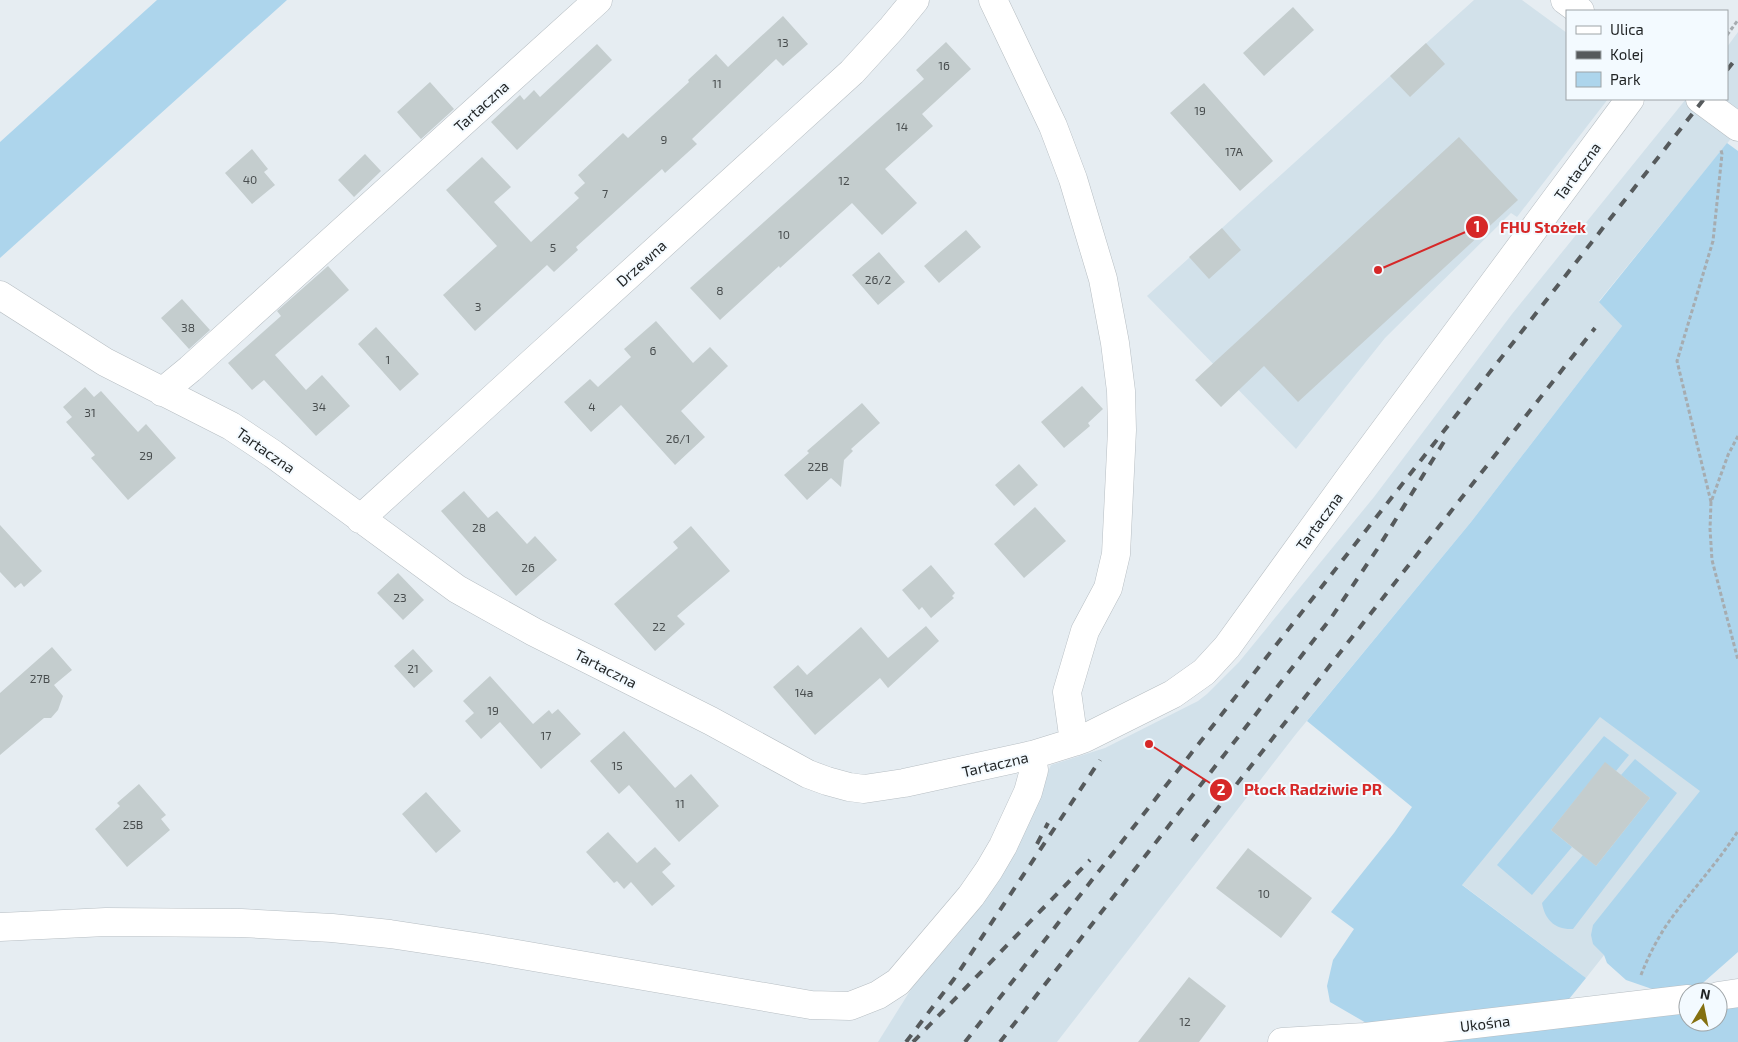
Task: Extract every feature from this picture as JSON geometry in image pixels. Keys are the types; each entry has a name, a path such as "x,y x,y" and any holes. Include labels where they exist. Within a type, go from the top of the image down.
{"street":[{"name":"Tartaczna","path":"162,392 198,362 598,0"},
{"name":"Drzewna","path":"360,518 852,72 915,0"},
{"path":"993,0 1053,126 1074,179 1103,279 1115,343 1121,391 1122,430 1116,554 1108,588 1085,631 1067,692 1074,742"},
{"path":"1565,0 1579,10"},
{"name":"Tartaczna","path":"0,295 106,362 231,426 273,454 438,577 483,604 534,632 711,721 808,774 849,787 864,788 949,774 1032,755 1074,742 1172,694 1204,672 1227,647 1350,477 1629,100"},
{"path":"0,927 106,922 241,923 332,928 390,934 482,948 811,1005 850,1006 878,995 898,982 971,896 1003,846 1028,792 1034,770 1032,755"},
{"name":"Ukośna","path":"1282,1042 1366,1037 1678,1000"}],"path":[{"path":"1728,34 1738,20"},
{"path":"1718,112 1710,124 1722,154 1713,241 1677,360 1711,502 1712,560 1738,660"},
{"path":"1711,502 1728,455 1738,436"},
{"path":"1637,1004 1638,981 1651,952 1667,924 1728,848 1738,831"}],"shaded area":[{"path":"1474,0 1522,0 1566,32 1566,100 1607,100 1517,217 1511,213 1385,338 1296,449 1147,296"},
{"path":"1738,32 1738,130 1599,301 1622,326 1471,522 1296,734 1057,1042 878,1042 920,975 954,939 976,910 1021,834 1051,765 1105,748 1198,701 1239,662 1374,497 1512,314 1685,100 1728,100 1728,46"},
{"path":"1601,666 1738,785 1586,978 1444,871"}],"green space":[{"path":"157,0 287,0 0,258 0,142"},
{"path":"1727,143 1738,151 1738,952 1704,982 1678,982 1678,989 1655,990 1626,980 1607,963 1604,955 1593,944 1591,935 1593,925 1700,791 1600,717 1462,885 1586,978 1565,1004 1368,1024 1330,1002 1327,986 1333,960 1354,929 1331,912 1394,833 1412,807 1307,721 1471,522 1622,326 1599,302"},
{"path":"1604,736 1629,755 1616,771 1605,763 1551,830 1572,847 1532,895 1497,865"},
{"path":"1635,759 1677,793 1573,929 1556,926 1548,919 1542,903 1583,855 1596,866 1650,798 1621,775"},
{"path":"1738,1000 1738,1042 1418,1042 1678,1007 1678,1032 1728,1032 1728,1001"}],"building":[{"path":"1293,7 1314,30 1264,76 1243,53"},
{"path":"783,16 808,44 783,66 776,59 692,139 697,144 665,173 662,169 576,247 578,250 554,272 547,265 475,331 443,295 497,246 446,190 482,157 511,187 494,202 531,242 579,198 574,193 585,183 578,175 623,133 628,138 689,82 688,80 716,54 728,67"},
{"path":"946,42 971,69 922,114 933,126 885,169 917,203 882,235 852,203 720,320 690,288 924,79 916,70"},
{"path":"1426,43 1445,64 1410,97 1390,76"},
{"path":"597,44 612,60 517,150 491,122 520,95 524,100 534,90 540,97"},
{"path":"430,82 454,109 421,139 397,112"},
{"path":"1204,83 1273,161 1240,191 1170,113"},
{"path":"1459,137 1518,200 1298,402 1264,366 1221,407 1195,380"},
{"path":"252,149 268,169 264,172 275,185 252,204 225,173"},
{"path":"365,154 381,171 354,197 338,180"},
{"path":"1222,228 1241,250 1209,279 1189,257"},
{"path":"966,230 981,247 939,283 924,266"},
{"path":"879,252 905,282 878,305 852,275"},
{"path":"328,266 349,290 275,355 306,390 322,375 350,406 316,436 264,380 252,390 228,363 281,316 277,311"},
{"path":"182,299 210,330 189,349 161,318"},
{"path":"656,321 693,363 710,347 728,366 681,411 705,437 675,465 621,405 591,432 564,402 590,379 598,387 631,357 624,349"},
{"path":"376,327 419,374 400,391 358,344"},
{"path":"1082,386 1103,409 1088,423 1090,426 1064,448 1041,422"},
{"path":"85,387 94,397 101,391 138,432 146,424 176,458 128,500 91,458 95,455 66,422 72,417 63,407"},
{"path":"862,403 880,423 851,449 853,451 844,460 841,487 831,478 807,500 784,475 809,453 807,451"},
{"path":"1019,464 1038,485 1014,506 995,485"},
{"path":"464,491 488,518 497,511 527,544 535,536 557,560 516,596 441,511"},
{"path":"1035,507 1066,541 1024,578 994,544"},
{"path":"0,525 42,571 24,587 21,583 15,588 0,572"},
{"path":"691,526 730,571 677,616 685,624 655,651 614,604 678,548 673,542"},
{"path":"931,565 955,593 952,596 954,598 931,618 922,607 919,610 902,590"},
{"path":"398,573 424,600 403,620 377,593"},
{"path":"926,626 939,641 888,688 880,678 815,735 773,687 798,665 807,675 861,627 888,658"},
{"path":"52,647 72,670 54,685 63,696 58,710 51,718 44,718 0,755 0,693"},
{"path":"413,649 433,671 414,688 394,666"},
{"path":"490,676 533,724 549,710 552,714 558,709 581,734 541,769 500,722 481,739 465,721 474,713 463,701"},
{"path":"624,731 675,788 691,774 719,806 679,842 629,785 619,794 590,761"},
{"path":"1605,762 1650,798 1596,866 1551,830"},
{"path":"139,784 166,815 161,819 170,830 127,867 95,829 120,806 117,803"},
{"path":"426,792 461,831 436,853 402,814"},
{"path":"608,832 637,863 655,847 671,864 662,872 675,886 652,906 631,882 624,889 617,881 614,883 586,852"},
{"path":"1248,848 1312,898 1281,938 1216,888"},
{"path":"1189,977 1226,1006 1199,1042 1138,1042"}],"railway":[{"path":"1728,69 1738,56"},
{"path":"965,1042 1703,100"},
{"path":"1192,841 1595,328"},
{"path":"1000,1042 1331,618 1378,548 1445,440"},
{"path":"906,1042 954,979 1100,760"},
{"path":"1037,844 1048,823"},
{"path":"913,1042 1090,860"}],"place":[{"name":"FHU Stożek","path":"1378,270"},
{"name":"Płock Radziwie PR","path":"1149,744"}]}
